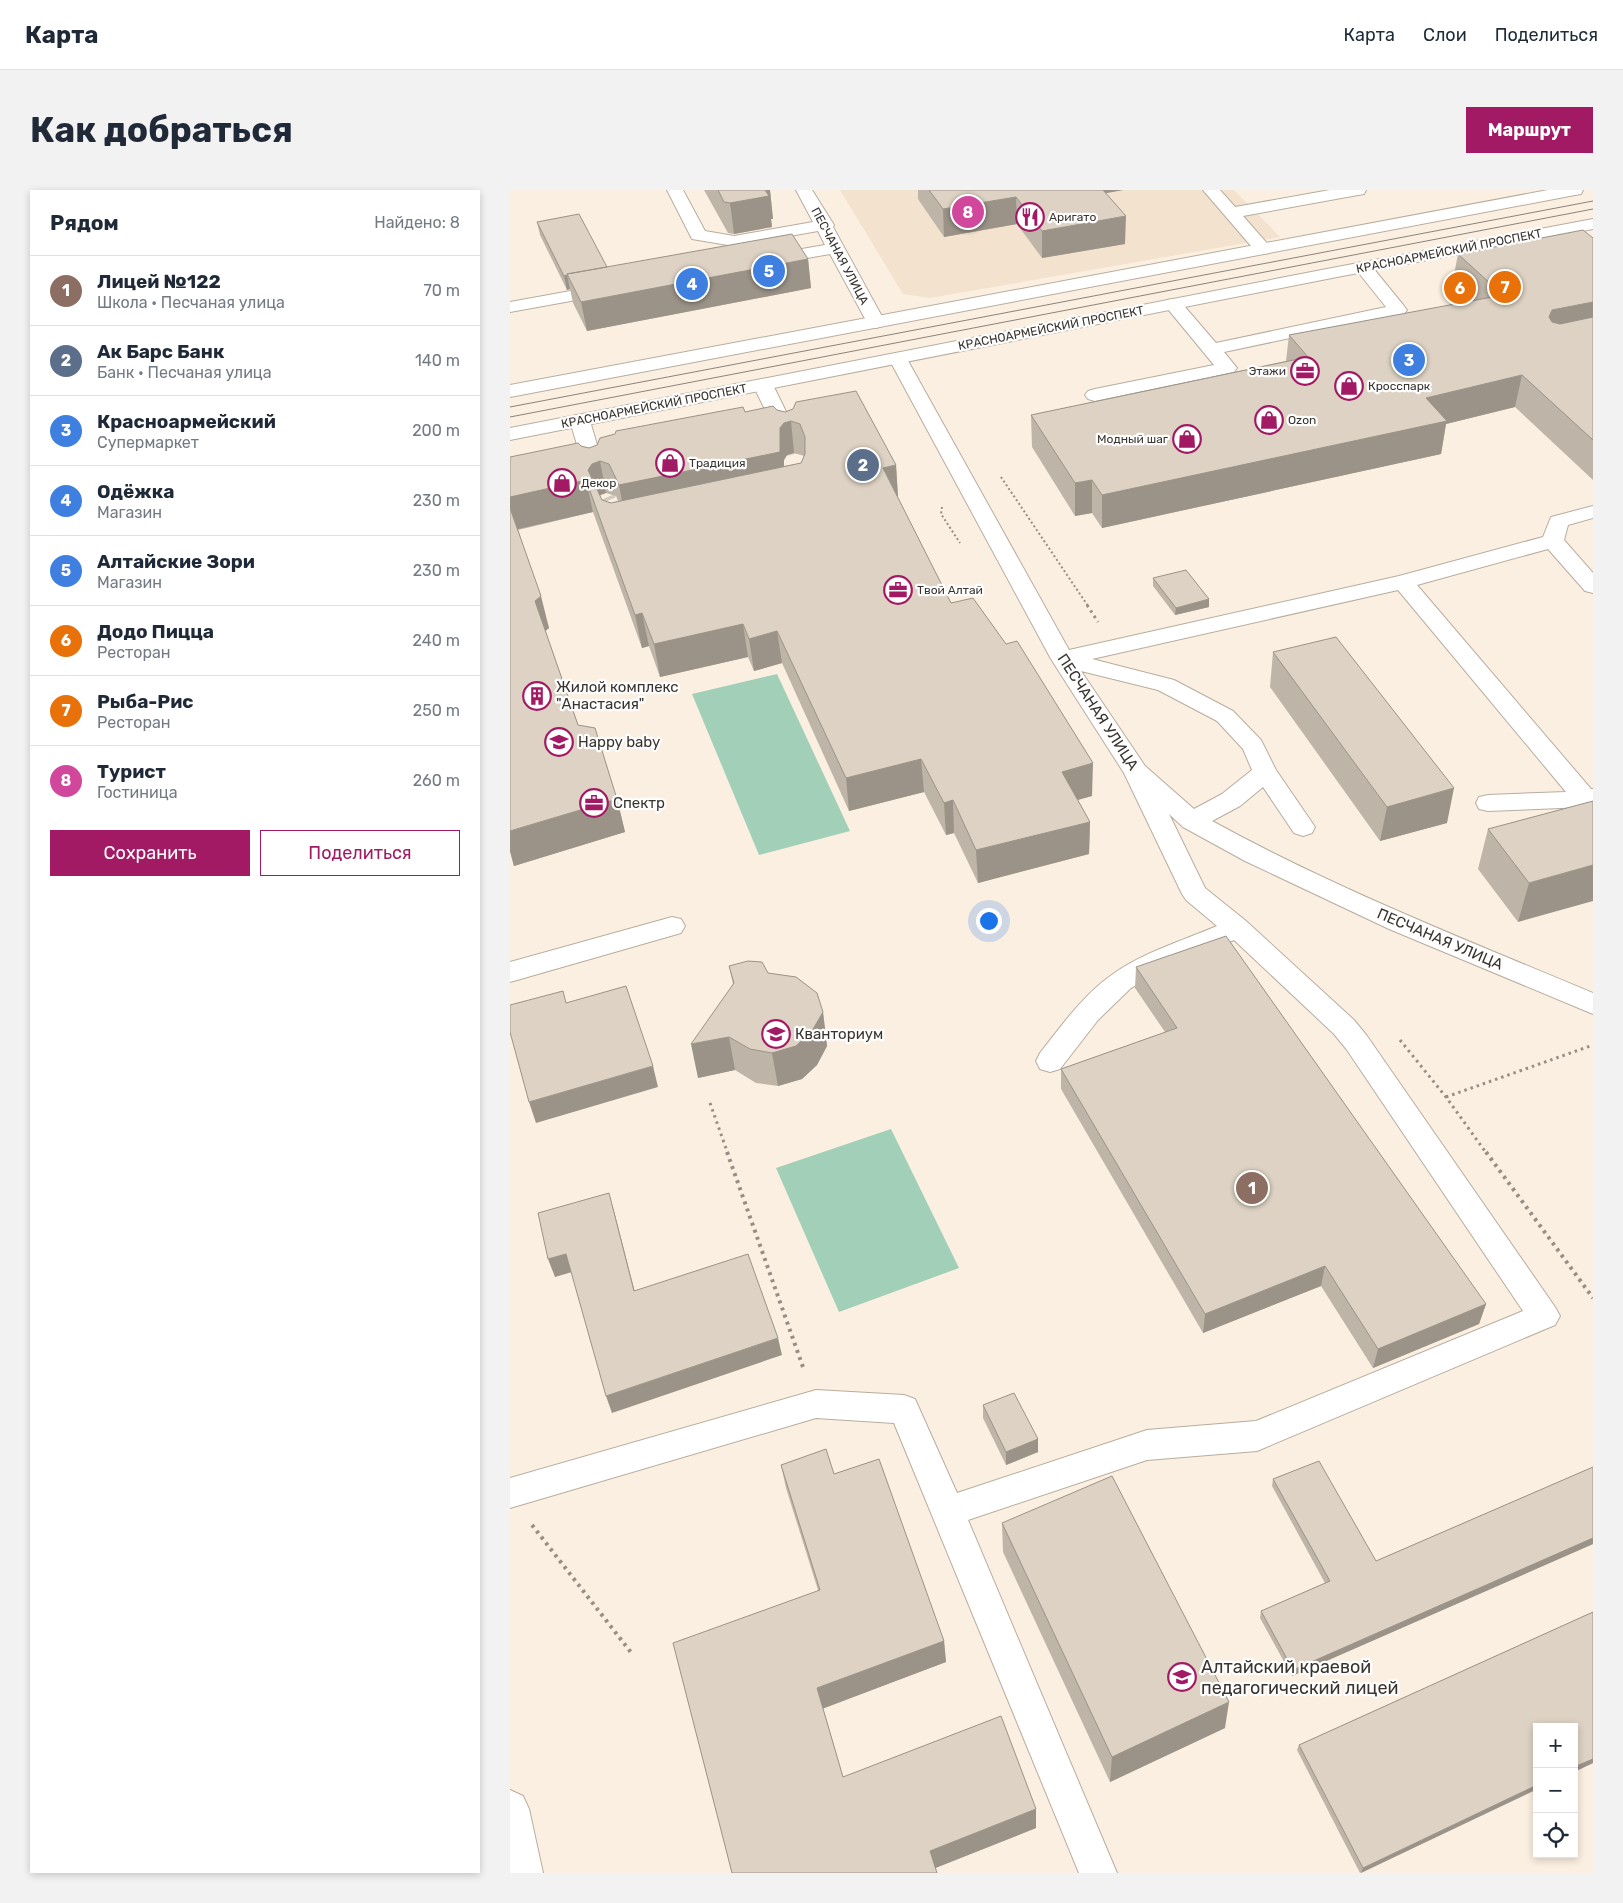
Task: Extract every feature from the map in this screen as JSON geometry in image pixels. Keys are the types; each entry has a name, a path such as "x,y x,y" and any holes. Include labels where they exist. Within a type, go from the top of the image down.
{"main road":[{"path":"675,190 698,235 734,241 825,225"},
{"name":"ПЕСЧАНАЯ УЛИЦА","path":"804,190 825,225 876,322"},
{"path":"1211,190 1264,249"},
{"path":"1231,213 1358,190"},
{"path":"510,391 1562,191"},
{"name":"КРАСНОАРМЕЙСКИЙ ПРОСПЕКТ","path":"510,434 1363,267 1593,224"},
{"path":"751,263 837,248"},
{"path":"1212,349 1398,310 1363,267"},
{"path":"510,307 626,286"},
{"path":"1096,395 1227,368 1174,304"},
{"name":"ПЕСЧАНАЯ УЛИЦА","path":"898,359 1062,659 1136,772 1192,821 1254,855 1398,922 1593,1004"},
{"path":"763,385 788,436"},
{"path":"580,421 595,472"},
{"path":"1553,541 1558,521 1593,512"},
{"path":"1062,659 1403,582 1553,541"},
{"path":"1553,541 1593,586"},
{"path":"1403,582 1589,798"},
{"path":"1062,659 1166,685 1225,716 1253,746 1264,772 1303,827"},
{"path":"948,1511 1147,1445 1257,1436 1544,1316 1344,1027 1237,928 1195,894 1136,772"},
{"path":"1192,821 1231,800 1264,772"},
{"path":"1488,803 1589,798"},
{"path":"510,972 672,926"},
{"path":"1050,1061 1078,1025 1110,991 1134,974 1237,928"},
{"path":"510,1493 816,1404 904,1409 1098,1873"},
{"path":"510,1809 524,1873"}],"path":[{"path":"999,474 1116,648"},
{"path":"1356,1043 1392,1030 1446,1097 1593,1298"},
{"path":"1446,1097 1593,1045"},
{"path":"710,1103 816,1404"},
{"path":"525,1528 532,1525 633,1655"}],"shaded area":[{"path":"840,190 1234,190 1280,237 930,298 903,294"}],"green space":[{"path":"777,674 850,831 759,855 692,694"},
{"path":"891,1129 959,1268 839,1312 776,1168"}],"building":[{"path":"718,190 765,190 769,196 730,203 724,202"},
{"path":"929,190 1103,190 1126,216 1042,231 1016,197 943,209"},
{"path":"579,214 607,267 564,276 537,222"},
{"path":"1583,230 1593,238 1593,302 1552,310 1549,317 1552,322 1560,324 1593,317 1593,440 1522,375 1426,398 1447,421 1102,495 1092,480 1075,483 1031,415 1308,357 1289,335 1503,295 1458,254"},
{"path":"792,234 808,259 581,302 567,274"},
{"path":"856,391 896,465 883,468 951,603 973,598 1006,644 1017,641 1093,763 1062,772 1090,822 976,850 953,800 944,803 921,759 846,778 777,631 749,639 743,624 654,644 642,613 635,615 586,480 510,497 510,457 578,443 589,448 597,445 600,438 615,434 616,431 743,407 745,412 773,406 777,410 785,412 793,409 796,402","holes":["791,421 800,424 805,437 805,454 801,463 611,503 602,500 588,470 592,464 600,461 609,464 619,485 780,452 780,428 784,423"]},
{"name":"Жилой комплекс \"Анастасия\"","path":"510,508 541,596 535,601 578,725 595,728 617,799 510,831"},
{"path":"1186,570 1209,599 1176,608 1153,578"},
{"path":"1336,637 1454,788 1387,807 1273,652"},
{"path":"1593,801 1593,865 1529,883 1488,829"},
{"path":"1226,936 1486,1304 1378,1349 1325,1266 1205,1314 1061,1069 1177,1028 1136,967"},
{"path":"748,961 762,962 768,973 796,977 817,993 823,1012 812,1031 796,1046 772,1053 750,1049 729,1037 691,1044 734,983 729,966"},
{"path":"626,986 653,1066 529,1102 510,1032 510,1005 563,991 566,1003"},
{"path":"609,1193 634,1291 748,1254 778,1338 606,1396 566,1254 548,1259 538,1213"},
{"path":"1014,1393 1038,1439 1006,1452 983,1405"},
{"path":"826,1449 834,1474 879,1459 944,1641 817,1688 843,1777 1001,1716 1036,1809 930,1851 937,1873 732,1873 673,1643 820,1590 781,1465"},
{"path":"1319,1461 1376,1561 1593,1467 1593,1538 1293,1670 1261,1611 1330,1581 1273,1479"},
{"path":"1112,1476 1229,1702 1112,1757 1002,1523"},
{"path":"1593,1612 1593,1759 1578,1765 1578,1723 1533,1723 1533,1787 1363,1868 1299,1745"}],"tunnel":[{"path":"788,436 795,461"},
{"path":"595,472 607,501"}],"tram line":[{"path":"510,407 1593,201"},
{"path":"510,417 1593,209"}],"place":[{"name":"Турист","path":"968,212"},
{"name":"Аригато","path":"1030,217"},
{"name":"Алтайские Зори","path":"769,271"},
{"name":"Одёжка","path":"692,284"},
{"name":"Рыба-Рис","path":"1505,287"},
{"name":"Додо Пицца","path":"1460,288"},
{"name":"Красноармейский","path":"1409,360"},
{"name":"Этажи","path":"1305,371"},
{"name":"Кросспарк","path":"1349,386"},
{"name":"Ozon","path":"1269,420"},
{"name":"Модный шаг","path":"1187,439"},
{"name":"Традиция","path":"670,463"},
{"name":"Ак Барс Банк","path":"863,465"},
{"name":"Декор","path":"562,483"},
{"name":"Твой Алтай","path":"898,590"},
{"name":"Жилой комплекс \"Анастасия\"","path":"537,696"},
{"name":"Happy baby","path":"559,742"},
{"name":"Спектр","path":"594,803"},
{"name":"Кванториум","path":"776,1034"},
{"name":"Лицей №122","path":"1252,1188"},
{"name":"Алтайский краевой педагогический лицей","path":"1182,1677"}]}
